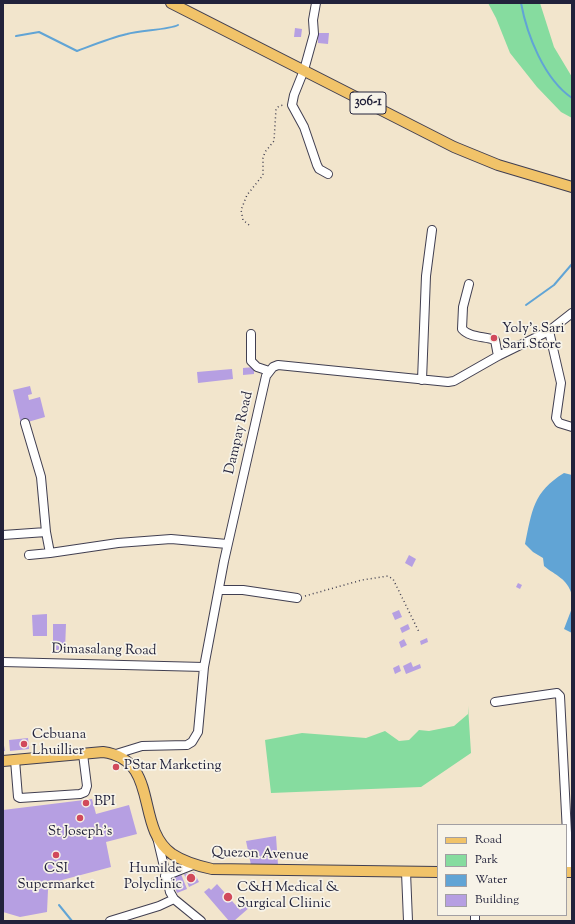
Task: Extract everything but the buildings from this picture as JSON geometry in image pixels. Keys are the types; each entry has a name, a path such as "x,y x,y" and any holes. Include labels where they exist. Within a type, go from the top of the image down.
{"main road":[{"name":"306-1","path":"170,3 475,156 498,165 572,187"},
{"path":"3,761 103,752 116,754"},
{"name":"Quezon Avenue","path":"116,754 131,764 138,774 156,834 171,853 193,865 212,869 437,872"}],"street":[{"path":"316,3 313,20 314,34 292,105 306,132 319,169 328,174"},
{"path":"422,380 426,276 432,230"},
{"path":"469,284 463,307 462,329 472,335 486,336 495,340 498,356"},
{"path":"251,334 250,361 257,367 269,371 278,365 422,380 454,381 498,356 549,331 572,313"},
{"path":"549,331 561,383 556,418 559,423 572,427"},
{"name":"Dampay Road","path":"116,754 142,746 187,745 192,742 198,732 204,667 227,544 266,376 269,371"},
{"path":"25,423 41,477 46,532 50,553"},
{"path":"3,535 46,532"},
{"path":"29,556 118,543 171,538 227,544"},
{"path":"219,590 243,590 297,598"},
{"name":"Dimasalang Road","path":"3,662 204,667"},
{"path":"495,702 557,693 560,696 567,824"},
{"path":"15,760 18,797 80,794 85,792 87,786 83,754"},
{"path":"567,833 569,872"},
{"path":"156,834 165,876 174,899 201,921"},
{"path":"165,876 193,865"},
{"path":"406,872 408,921"},
{"path":"110,921 160,906 174,899"}],"path":[{"path":"249,225 243,220 241,210 247,195 263,175 263,158 265,152 274,141 276,109 279,106 292,105"},
{"path":"297,598 362,580 388,576 393,579 419,632"}],"green space":[{"path":"488,3 540,3 554,47 572,77 572,118 561,112 537,87 510,53 496,18"},
{"path":"468,706 471,753 421,787 271,793 265,740 302,733 366,738 385,731 399,741 409,740 419,730 429,731 454,726 468,714"}],"water":[{"path":"564,473 572,475 572,595 570,589 564,581 544,566 543,558 533,552 525,544 532,512 540,495 546,487"},
{"path":"572,608 572,633 564,629"}],"waterway":[{"path":"521,3 532,42 538,55 553,80 572,98"},
{"path":"16,36 39,32 77,51 121,36 174,27 178,25"},
{"path":"526,305 554,285 572,264"},
{"path":"59,905 72,921"}],"place":[{"name":"Yoly's Sari Sari Store","path":"494,338"},
{"name":"Cebuana Lhuillier","path":"24,744"},
{"name":"PStar Marketing","path":"116,767"},
{"name":"BPI","path":"86,803"},
{"name":"St Joseph's","path":"80,818"},
{"name":"CSI Supermarket","path":"56,855"},
{"name":"Humilde Polyclinic","path":"191,878"},
{"name":"C&H Medical & Surgical Cliinic","path":"228,897"}]}
